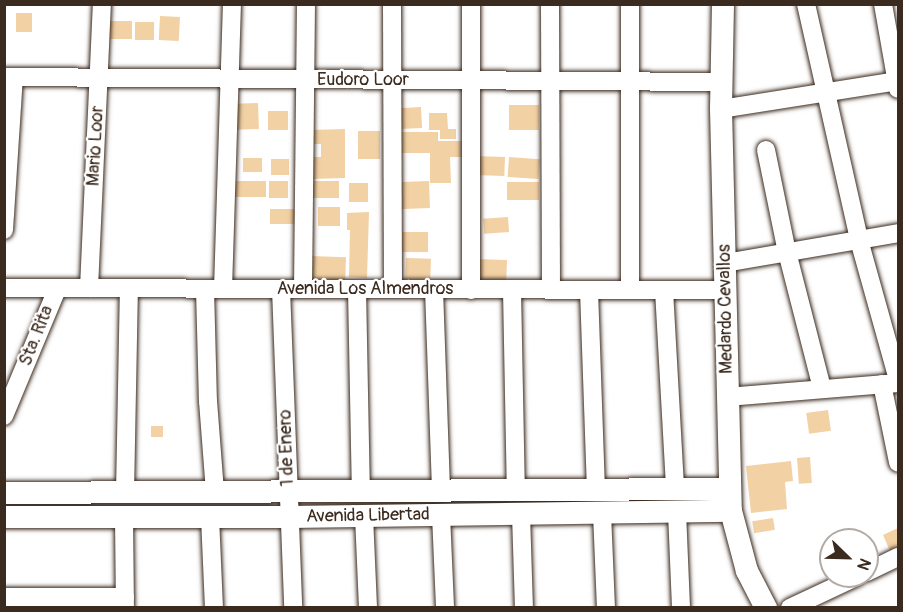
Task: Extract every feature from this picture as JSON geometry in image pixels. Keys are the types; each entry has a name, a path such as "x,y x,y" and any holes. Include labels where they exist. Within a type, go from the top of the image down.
{"street":[{"name":"Mario Loor","path":"89,288 102,4"},
{"path":"215,493 208,401 214,289 231,79 232,4"},
{"path":"303,289 306,4"},
{"path":"392,4 393,289"},
{"path":"471,4 471,290"},
{"path":"550,4 551,290"},
{"path":"630,4 630,290"},
{"name":"Medardo Cevallos","path":"723,4 721,109 730,500 747,571 766,608"},
{"path":"806,4 893,382 898,462"},
{"path":"721,109 825,93 898,85 883,4"},
{"name":"Eudoro Loor","path":"9,77 722,82"},
{"path":"4,230 9,77"},
{"path":"766,150 787,252 822,388"},
{"path":"725,263 898,233"},
{"name":"Avenida Los Almendros","path":"4,288 725,290"},
{"path":"125,493 129,288"},
{"name":"Sta. Rita","path":"4,416 57,289"},
{"name":"1 de Enero","path":"281,289 293,608"},
{"path":"357,289 361,492"},
{"path":"434,290 441,491"},
{"path":"512,290 516,491"},
{"path":"589,290 596,490"},
{"path":"664,290 681,608"},
{"path":"727,397 893,382"},
{"name":"Avenida Libertad","path":"4,493 596,490 676,500 730,500"},
{"name":"Avenida Libertad","path":"4,517 290,517 602,513 676,500"},
{"path":"602,513 606,608"},
{"path":"520,514 524,608"},
{"path":"441,515 446,608"},
{"path":"364,516 368,608"},
{"path":"4,597 125,602 124,517"},
{"path":"210,517 214,608"},
{"path":"879,566 898,557"},
{"path":"790,608 832,588"}],"building":[{"path":"16,13 32,13 32,32 16,32"},
{"path":"160,16 180,17 179,41 159,40"},
{"path":"109,21 132,21 132,39 109,39"},
{"path":"135,22 154,22 154,40 135,40"},
{"path":"258,103 259,129 237,130 236,104"},
{"path":"509,105 539,105 539,130 509,130"},
{"path":"421,107 422,128 400,129 399,108"},
{"path":"268,111 288,111 288,130 268,130"},
{"path":"429,113 447,113 448,129 456,129 456,139 440,139 440,130 429,130"},
{"path":"345,129 345,178 311,179 311,157 321,157 321,144 310,144 310,130"},
{"path":"358,131 380,131 380,159 358,159"},
{"path":"397,132 438,132 438,141 462,141 462,157 450,157 451,183 430,183 430,153 398,153"},
{"path":"475,156 505,157 504,176 474,175"},
{"path":"509,157 540,159 539,179 508,177"},
{"path":"243,158 262,158 262,172 243,172"},
{"path":"271,159 289,159 289,175 271,175"},
{"path":"233,181 266,181 266,197 233,197"},
{"path":"269,181 288,181 288,198 269,198"},
{"path":"309,181 339,181 339,198 309,198"},
{"path":"429,181 430,208 396,209 395,182"},
{"path":"507,182 539,182 539,200 507,200"},
{"path":"349,183 368,183 368,202 349,202"},
{"path":"318,207 340,207 340,226 318,226"},
{"path":"270,209 296,209 296,224 270,224"},
{"path":"369,212 367,278 349,277 350,230 347,230 347,213"},
{"path":"508,217 509,232 484,234 483,219"},
{"path":"394,232 428,232 428,252 394,252"},
{"path":"310,256 346,257 345,282 309,281"},
{"path":"406,258 431,259 430,280 405,279"},
{"path":"475,259 507,260 506,283 474,282"},
{"path":"828,410 831,431 809,434 806,413"},
{"path":"151,426 163,426 163,437 151,437"},
{"path":"810,457 812,483 799,484 797,458"},
{"path":"791,461 793,481 785,482 787,509 751,513 746,466"},
{"path":"773,518 775,530 754,533 752,521"},
{"path":"898,528 898,555 893,558 883,535"}]}
